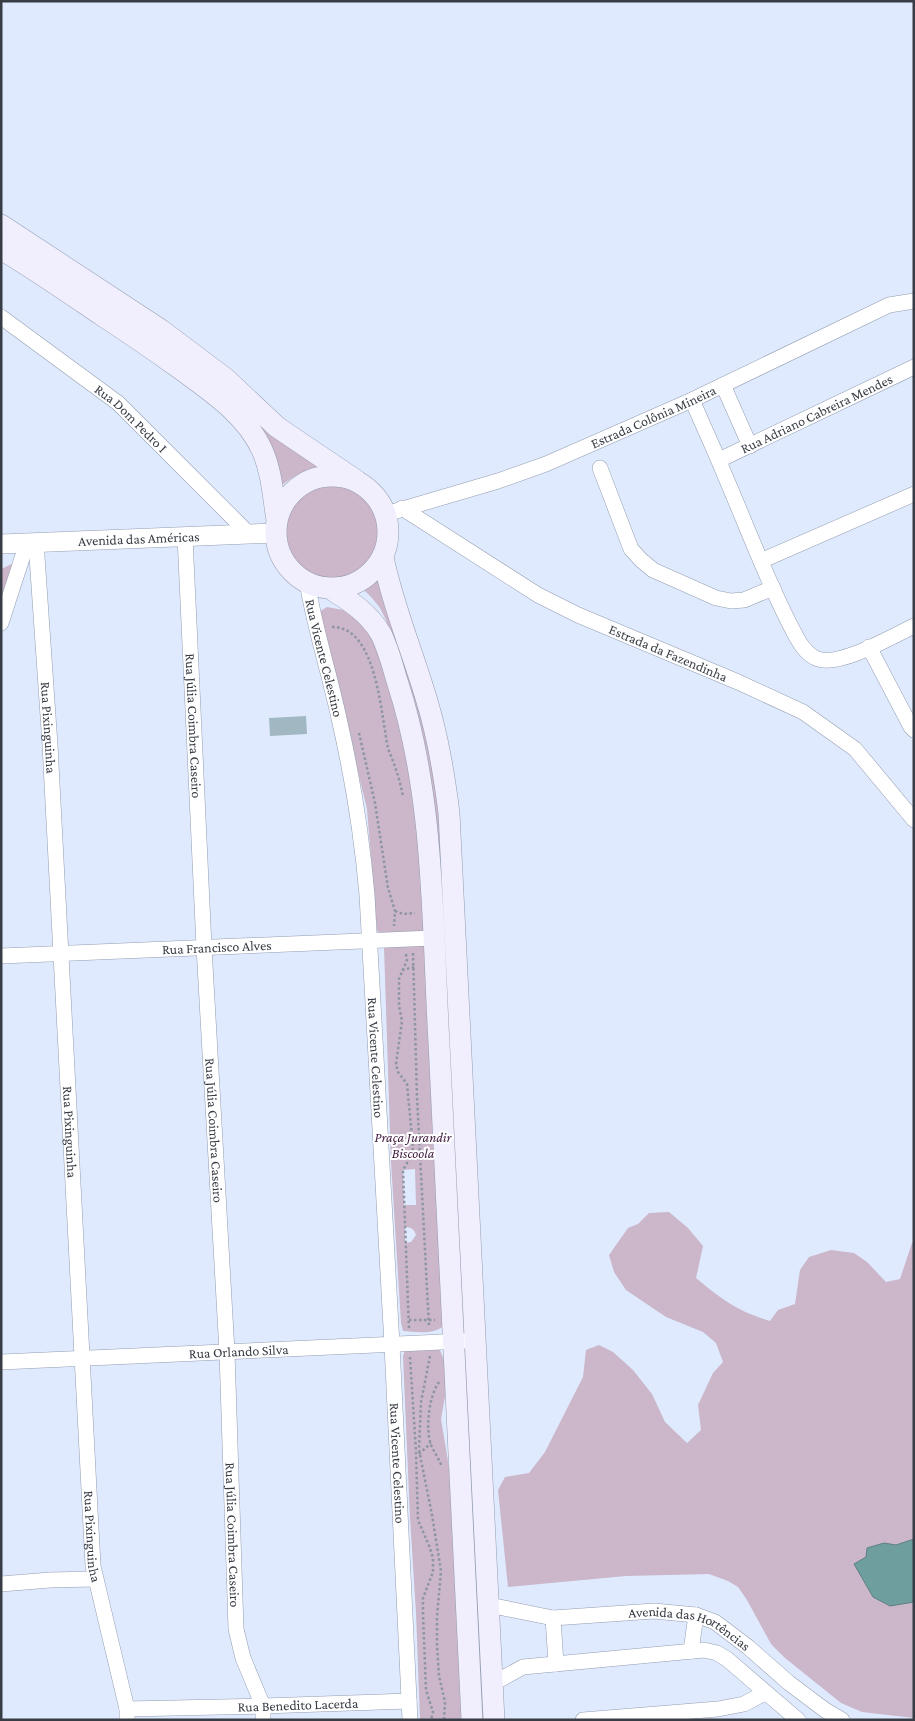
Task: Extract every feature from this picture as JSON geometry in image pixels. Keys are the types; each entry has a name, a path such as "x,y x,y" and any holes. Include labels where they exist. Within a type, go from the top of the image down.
{"main road":[{"path":"1,225 161,330 226,379 277,427 357,481 379,501 394,511 388,528 387,543 382,557 373,570 361,580 346,586 330,588 307,582 294,573 284,562 278,548 269,470 262,449 240,418 196,380 1,249"},
{"path":"276,526 282,504 293,491 307,481 324,476 340,476 357,481"},
{"path":"382,557 390,590 432,717 442,762 449,813 465,1341 472,1720"},
{"path":"330,588 359,608 371,620 381,635 389,653 414,743 426,828 465,1341 489,1605 494,1720"}],"street":[{"name":"Estrada Colônia Mineira","path":"394,511 498,481 546,464 692,400 889,305 914,301"},
{"name":"Rua Dom Pedro I","path":"1,317 118,402 248,533"},
{"name":"Rua Adriano Cabreira Mendes","path":"719,460 914,367"},
{"path":"723,385 750,446"},
{"path":"692,400 773,588 797,639 808,653 818,659 837,659 869,647 914,626"},
{"path":"600,468 631,549 653,570 716,598 732,601 744,600 773,588"},
{"path":"761,561 914,494"},
{"name":"Estrada da Fazendinha","path":"394,511 538,596 803,712 855,749 914,820"},
{"name":"Avenida das Américas","path":"1,544 248,533 276,526"},
{"name":"Rua Júlia Coimbra Caseiro","path":"185,537 204,947 227,1352 236,1629 243,1658 263,1713"},
{"path":"1,623 32,543"},
{"name":"Rua Pixinguinha","path":"32,543 50,745 93,1566 127,1714"},
{"name":"Rua Vicente Celestino","path":"307,582 313,616 340,721 362,838 370,940 410,1720"},
{"path":"869,647 914,730"},
{"name":"Rua Francisco Alves","path":"1,956 433,938"},
{"name":"Rua Orlando Silva","path":"1,1362 465,1341"},
{"path":"1,1584 95,1579"},
{"name":"Avenida das Hortências","path":"489,1605 553,1618 654,1611 696,1615 715,1622 748,1647 789,1683 825,1710 842,1720"},
{"path":"691,1651 696,1615"},
{"path":"553,1618 556,1664"},
{"name":"Avenida das Hortências","path":"492,1684 523,1667 704,1650 717,1653 734,1664 765,1693 794,1716 806,1696"},
{"path":"583,1720 718,1709 744,1704 765,1693"},
{"name":"Rua Benedito Lacerda","path":"127,1714 263,1713 409,1700"}],"path":[{"path":"328,630 331,627 338,626 349,631 366,650 382,709 389,750 404,799"},
{"path":"358,730 375,803 388,888 394,910 394,933"},
{"path":"394,910 403,914 412,914 420,911"},
{"path":"413,950 417,1098 429,1331"},
{"path":"406,951 407,960 399,979 402,1030 396,1064 398,1072 407,1084 413,1148 403,1170 409,1332"},
{"path":"402,970 419,966"},
{"path":"430,1355 421,1402 420,1453 432,1515 440,1572 437,1636 439,1676 445,1702 444,1720"},
{"path":"410,1356 418,1520 433,1558 433,1572 423,1598 426,1690 433,1712 431,1720"},
{"path":"416,1457 430,1443"}],"green space":[{"path":"108,305 321,466 300,473 282,485 273,459"},
{"path":"331,482 350,486 365,497 376,512 380,531 376,550 365,565 350,576 331,580 312,576 297,565 286,550 282,531 286,512 297,497 312,486"},
{"path":"14,563 1,604 1,569"},
{"path":"379,578 422,718 432,766 440,828 447,933 438,861 438,831 427,754 398,654 386,620 380,608 364,590 373,585"},
{"path":"327,607 343,610 367,629 376,643 398,717 416,803 423,934 377,931 367,809 319,612"},
{"name":"Praça Jurandir Biscoola","path":"426,944 444,1325 431,1332 403,1331 401,1323 391,1162 384,947","holes":["415,1169 416,1205 404,1205 403,1170","405,1227 412,1229 416,1235 411,1242 405,1243"]},
{"path":"669,1212 688,1228 703,1246 696,1278 730,1304 770,1321 778,1310 795,1304 800,1270 809,1257 831,1250 854,1253 867,1262 886,1282 900,1279 912,1243 914,1243 914,1718 862,1712 841,1703 785,1658 771,1644 738,1587 709,1574 626,1576 508,1587 498,1490 505,1477 529,1473 545,1452 583,1377 586,1350 599,1345 613,1352 633,1370 652,1394 665,1422 687,1443 701,1430 698,1405 713,1373 723,1362 716,1343 703,1332 666,1317 626,1290 614,1272 609,1255 628,1228 638,1224 649,1213"},
{"path":"439,1348 444,1360 446,1391 441,1419 454,1498 466,1720 420,1720 403,1356 405,1350"}],"shaded area":[{"path":"914,1539 914,1602 890,1606 873,1597 854,1564 866,1557 867,1548 884,1543 896,1545"}],"building":[{"path":"306,716 307,734 270,736 269,718"}]}
